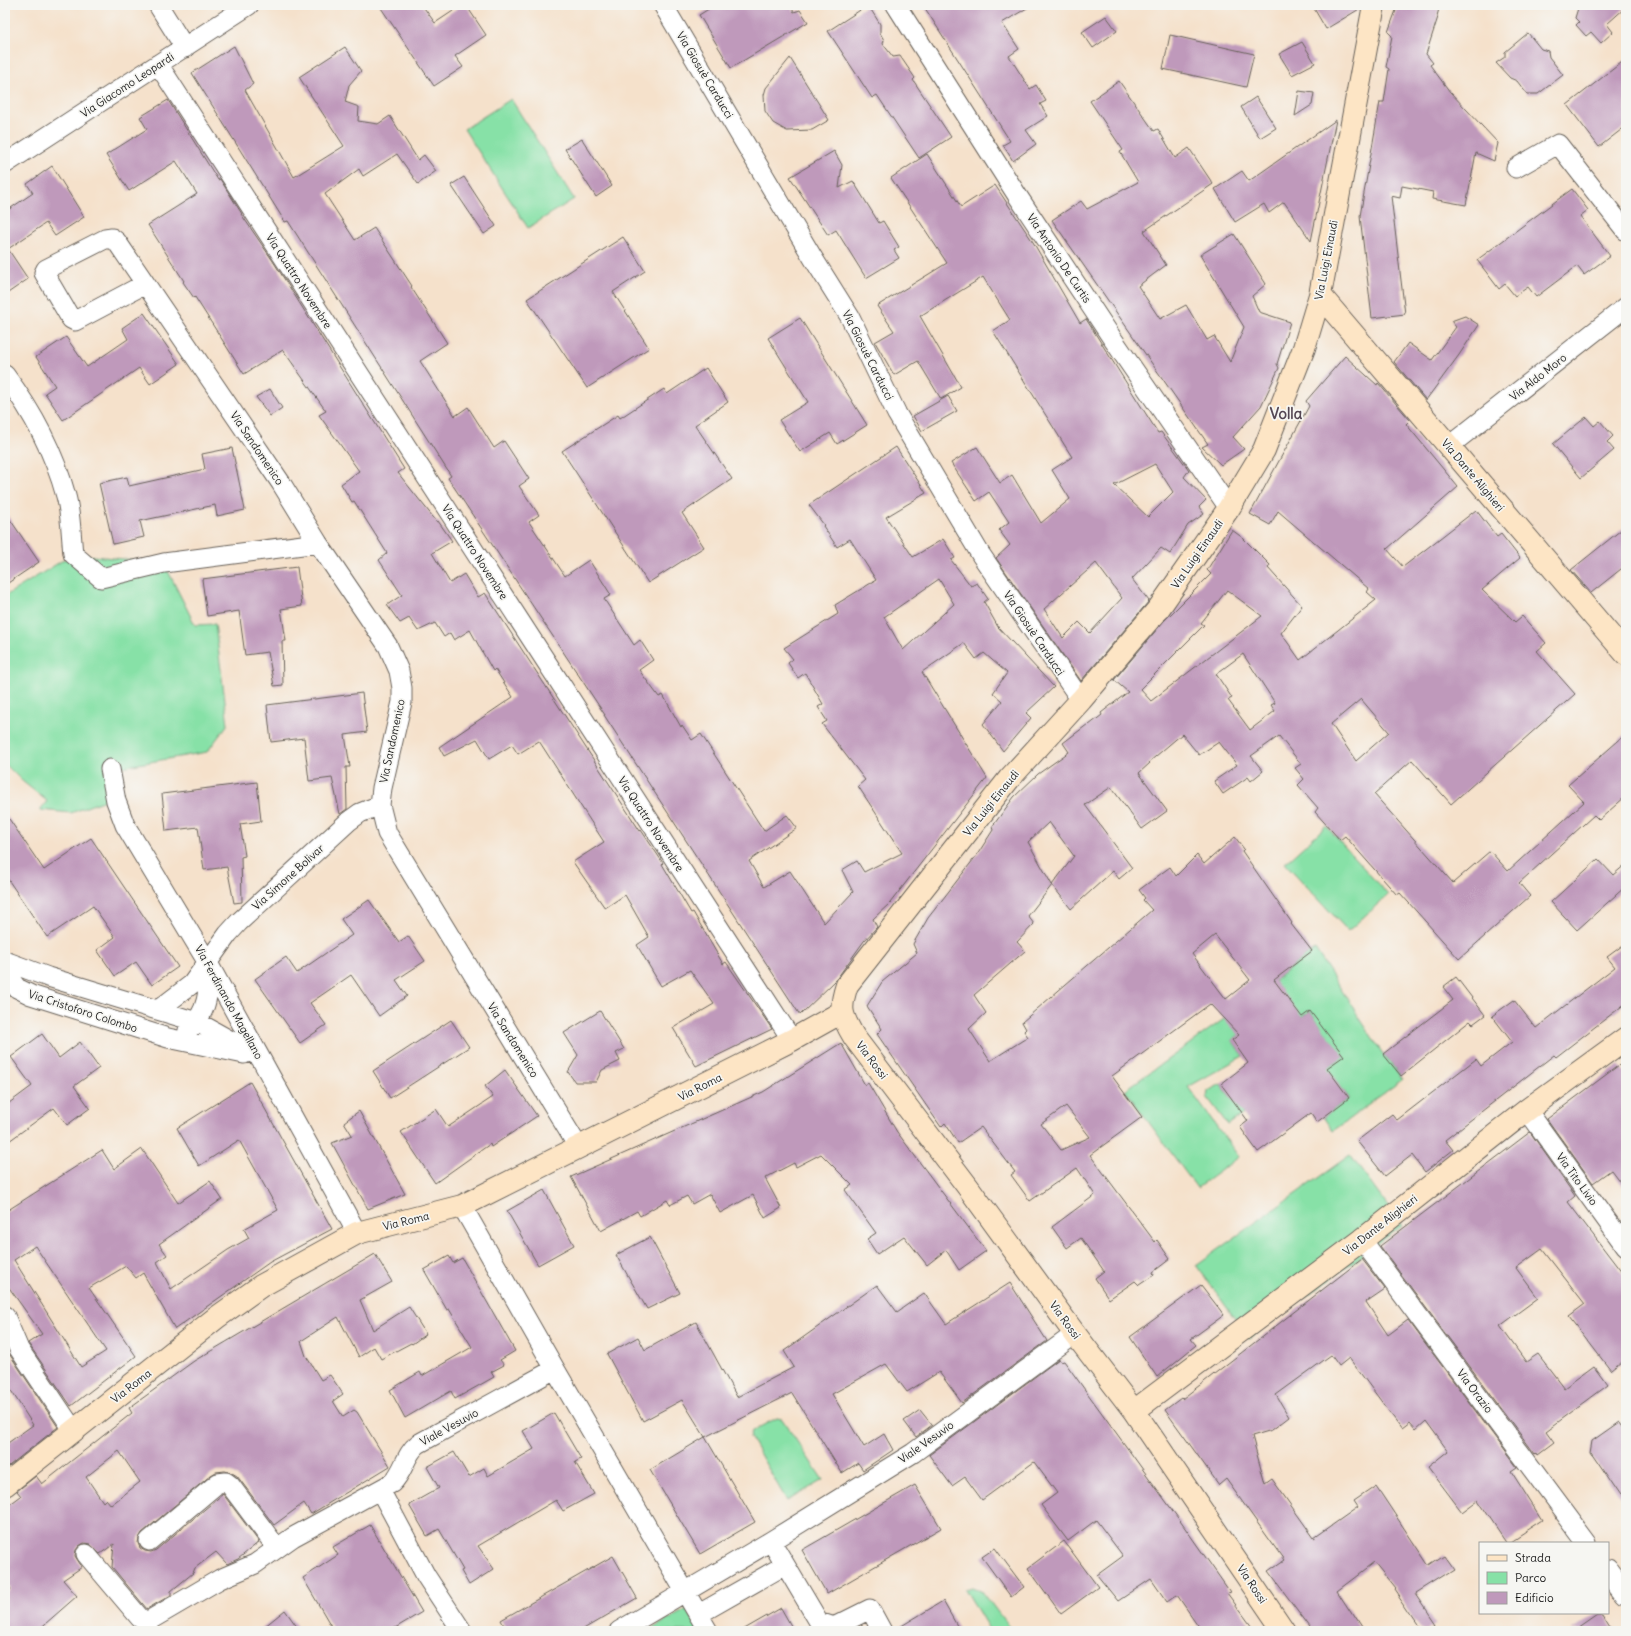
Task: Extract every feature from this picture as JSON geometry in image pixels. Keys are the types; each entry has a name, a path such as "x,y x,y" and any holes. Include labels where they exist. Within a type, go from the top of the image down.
{"street":[{"path":"158,5 185,48"},
{"name":"Via Giacomo Leopardi","path":"8,155 185,48 249,5"},
{"name":"Via Giosuè Carducci","path":"663,5 809,251 850,317 897,414 981,555 1081,700"},
{"name":"Via Antonio De Curtis","path":"896,5 1060,260 1229,508"},
{"name":"Via Luigi Einaudi","path":"842,1012 842,999 848,985 1009,779 1081,700 1159,608 1229,508 1264,450 1304,348 1320,295 1374,5"},
{"name":"Via Quattro Novembre","path":"158,64 792,1040"},
{"path":"1516,168 1558,144 1626,231"},
{"name":"Via Sandomenico","path":"145,284 75,321 71,319 44,273 46,268 105,239 112,238 117,242 281,483 318,543 388,646 399,670 402,688 402,702 382,788 380,805 387,833 579,1148"},
{"name":"Via Dante Alighieri","path":"1320,295 1626,654"},
{"name":"Via Aldo Moro","path":"1449,446 1626,307"},
{"path":"5,375 30,413 44,438 54,463 66,497 73,554 101,578 164,563 318,543"},
{"name":"Via Ferdinando Magellano","path":"110,769 116,801 125,825 208,963 357,1234"},
{"name":"Via Simone Bolivar","path":"208,963 228,934 239,922 349,821 360,813 380,805"},
{"name":"Via Cristoforo Colombo","path":"5,961 48,977 198,1022 260,1057"},
{"path":"158,1010 192,984 208,963"},
{"path":"168,1038 188,1030 198,1022 204,1009 207,995 208,963"},
{"name":"Via Cristoforo Colombo","path":"5,972 17,988 27,993 168,1038 260,1057"},
{"name":"Via Roma","path":"5,1485 239,1300 261,1286 357,1234 462,1206 792,1040 842,1012"},
{"name":"Via Rossi","path":"842,1012 854,1037 968,1187 1075,1334 1134,1411 1284,1631"},
{"name":"Via Dante Alighieri","path":"1134,1411 1362,1240 1527,1110 1626,1038"},
{"name":"Via Tito Livio","path":"1527,1110 1626,1247"},
{"path":"462,1206 708,1631"},
{"name":"Via Orazio","path":"1362,1240 1586,1542"},
{"path":"5,1316 19,1349 74,1431"},
{"name":"Viale Vesuvio","path":"618,1631 770,1541 913,1453 1075,1334"},
{"name":"Viale Vesuvio","path":"86,1554 140,1618 146,1621 150,1620 220,1579 255,1564 293,1537 380,1490 396,1479 410,1452 418,1444 555,1369"},
{"path":"149,1541 218,1483 222,1482 230,1485 277,1548"},
{"path":"380,1490 426,1576 462,1631"},
{"path":"770,1541 819,1622 835,1629 870,1609 882,1631"},
{"path":"698,1614 785,1564"},
{"path":"1609,1572 1626,1595"}],"green space":[{"path":"511,99 574,199 528,228 464,129"},
{"path":"73,554 164,563 195,625 215,624 228,724 207,752 110,769 115,796 71,813 40,810 47,801 22,781 5,764 5,596"},
{"path":"1326,826 1388,895 1348,931 1285,863"},
{"path":"1315,949 1383,1054 1403,1079 1333,1131 1323,1117 1349,1098 1339,1085 1327,1094 1326,1069 1343,1056 1310,1011 1302,1017 1260,1020 1232,1040 1243,1056 1188,1087 1239,1157 1197,1188 1125,1090 1224,1019"},
{"path":"1221,1084 1243,1114 1228,1125 1207,1097 1208,1091"},
{"path":"1350,1155 1402,1226 1249,1338 1196,1265"},
{"path":"777,1418 782,1419 823,1480 787,1501 750,1437 752,1431"},
{"path":"973,1587 981,1590 1012,1631 990,1631 965,1589"},
{"path":"687,1609 699,1631 648,1631"}],"building":[{"path":"379,5 422,5 435,23 462,5 466,5 486,35 455,56 463,67 434,86"},
{"path":"715,5 790,5 794,12 800,10 808,22 731,68 699,15"},
{"path":"868,5 880,24 880,33 884,40 883,44 893,57 900,56 915,78 913,80 951,137 919,158 877,95 872,98 828,31"},
{"path":"923,5 1032,5 1002,23 1019,49 1009,56 1030,89 1036,85 1046,101 1040,104 1048,116 1026,130 1036,144 1013,161 1003,145 1010,141"},
{"path":"1312,5 1361,5 1361,8 1326,29"},
{"path":"1398,5 1440,5 1438,17 1426,54 1433,63 1430,65 1450,92 1498,143 1494,161 1476,153 1466,205 1432,199 1433,192 1402,186 1400,198 1391,196 1405,314 1372,318 1360,216 1380,102 1384,102 1389,69 1386,67 1392,36 1388,32"},
{"path":"1579,5 1626,5 1626,7 1607,24 1613,32 1601,43 1591,32 1586,36 1576,25 1579,22 1575,18"},
{"path":"1106,16 1117,31 1093,48 1082,32"},
{"path":"1528,33 1541,49 1548,51 1549,57 1563,75 1538,94 1527,94 1517,81 1510,78 1496,63 1505,57 1505,52"},
{"path":"1170,35 1254,54 1246,87 1163,69"},
{"path":"1302,42 1315,63 1292,75 1279,54"},
{"path":"234,46 253,84 245,90 294,177 344,146 299,77 345,47 361,71 349,85 345,102 359,107 358,121 378,124 390,116 418,160 424,155 436,171 418,184 397,154 363,176 359,169 325,194 355,240 374,228 412,286 411,287 447,343 420,361 455,416 468,407 494,448 504,441 529,479 519,486 539,515 529,522 565,576 589,560 611,595 604,599 634,645 640,640 653,660 639,670 659,697 663,695 681,727 682,725 692,740 701,734 764,831 787,815 797,828 749,861 764,887 790,871 824,923 853,892 842,870 857,861 864,872 902,853 858,786 865,780 822,724 827,721 818,707 823,704 805,673 798,678 788,663 793,659 784,648 838,614 835,605 876,580 850,539 837,547 823,526 824,525 809,505 896,447 926,493 886,517 913,557 943,539 955,558 951,560 971,586 977,583 988,599 984,602 998,627 1054,687 1026,713 1031,718 1003,751 983,724 1002,701 993,693 1007,673 984,653 976,659 964,643 922,672 987,778 890,903 873,919 877,927 864,941 835,981 800,1015 605,715 448,478 451,476 288,221 285,222 192,73","holes":["939,579 954,604 903,650 884,617"]},
{"path":"790,58 829,120 812,130 787,131 773,123 765,111 764,95 766,88"},
{"path":"1626,59 1626,126 1599,147 1567,105"},
{"path":"1119,81 1154,131 1158,129 1175,158 1189,148 1213,184 1144,231 1166,265 1138,286 1160,319 1186,305 1207,340 1214,336 1230,362 1244,327 1200,255 1234,234 1266,284 1252,296 1259,312 1290,322 1277,364 1279,368 1261,406 1233,437 1244,449 1221,465 1202,447 1208,444 1052,220 1081,201 1087,209 1138,182 1120,152 1123,150 1090,101"},
{"path":"1299,91 1314,93 1312,105 1295,116"},
{"path":"1256,97 1276,128 1260,138 1241,107"},
{"path":"168,100 218,180 220,179 241,214 273,261 404,469 398,473 437,522 438,521 452,541 432,553 450,583 464,574 478,597 485,593 640,831 641,830 663,863 662,864 691,913 693,912 723,964 726,962 772,1029 696,1066 673,1028 714,1004 690,970 661,986 637,945 649,937 625,895 605,908 573,862 604,842 539,741 518,754 512,745 489,759 477,739 444,756 439,747 513,697 495,669 493,671 470,630 454,640 450,633 444,637 435,623 418,631 409,618 400,623 387,605 402,595 379,560 387,553 354,501 352,502 341,484 359,471 319,415 326,411 283,350 244,374 195,297 194,298 183,282 184,281 148,225 197,194 176,161 129,191 106,155 147,129 140,117"},
{"path":"1336,120 1311,241 1284,202 1269,213 1264,204 1235,222 1215,189 1242,171 1249,181"},
{"path":"582,139 612,186 596,197 565,149"},
{"path":"834,151 842,165 839,188 853,181 879,223 883,221 899,247 894,250 899,258 866,278 836,230 828,235 790,177"},
{"path":"927,154 961,207 995,185 1033,242 1080,323 1086,319 1158,433 1161,432 1189,470 1184,477 1206,500 1199,507 1204,514 1188,525 1170,554 1161,548 1132,579 1149,601 1081,681 996,558 1010,545 999,530 1009,522 989,492 976,501 951,463 977,447 1000,483 1012,475 1041,523 1070,499 1052,470 1072,457 993,331 1010,320 983,277 920,316 961,387 941,399 918,361 894,375 875,342 894,331 877,306 947,263 891,178","holes":["1155,464 1173,492 1148,517 1114,485","1096,563 1122,598 1090,633 1079,622 1063,638 1044,609"]},
{"path":"52,166 84,217 55,236 46,223 8,249 28,279 5,295 5,212 33,193 27,184"},
{"path":"464,177 496,226 484,234 451,185"},
{"path":"1572,189 1588,210 1580,216 1610,256 1584,275 1577,266 1536,297 1528,287 1515,296 1505,284 1499,289 1477,260"},
{"path":"623,237 645,271 613,292 649,348 587,388 527,299"},
{"path":"144,313 179,364 150,384 139,368 63,420 45,393 55,386 36,357 66,337 87,367 128,339 122,328"},
{"path":"1465,316 1479,325 1426,400 1394,362 1408,343 1432,360 1456,327 1451,321"},
{"path":"800,318 867,425 837,444 830,433 800,452 779,420 808,402 768,338"},
{"path":"1345,356 1377,385 1378,383 1410,420 1406,424 1458,487 1387,549 1403,567 1476,510 1497,537 1501,534 1520,558 1482,590 1515,622 1522,616 1546,643 1537,651 1575,694 1451,804 1412,760 1374,794 1453,883 1490,851 1508,871 1584,802 1568,785 1626,734 1626,796 1599,820 1594,815 1519,883 1530,896 1459,959 1400,893 1397,895 1345,836 1340,840 1315,812 1318,808 1298,785 1304,779 1295,768 1301,764 1279,736 1251,756 1263,771 1251,781 1248,777 1223,794 1214,781 1237,765 1219,742 1199,755 1182,734 1149,762 1150,763 1139,773 1167,811 1142,829 1111,787 1085,805 1132,868 1119,879 1113,871 1071,909 1052,885 1028,916 1034,924 1017,942 1025,951 974,995 986,1013 969,1029 990,1061 1028,1037 1024,1031 1026,1029 1022,1022 1152,910 1143,900 1145,898 1139,890 1170,867 1176,876 1197,855 1204,864 1235,837 1244,849 1242,851 1292,923 1291,924 1312,951 1274,980 1302,1017 1310,1011 1344,1056 1327,1068 1349,1098 1317,1122 1311,1113 1258,1152 1240,1127 1248,1121 1221,1084 1248,1063 1232,1040 1239,1035 1210,1004 1112,1076 1142,1117 1090,1155 1155,1242 1157,1240 1170,1259 1153,1272 1154,1275 1139,1285 1135,1281 1109,1299 1095,1278 1104,1271 1081,1238 1067,1248 1052,1227 1095,1195 1077,1168 1030,1201 1011,1175 1015,1172 981,1127 958,1143 945,1123 941,1127 877,1034 882,1029 867,1006 882,982 917,953 913,944 928,918 977,855 993,830 992,827 1014,797 1038,774 1069,752 1063,743 1102,715 1101,713 1128,692 1114,680 1164,621 1211,574 1207,570 1232,530 1243,538 1270,565 1268,568 1302,606 1281,633 1300,660 1376,600 1367,592 1369,589 1278,511 1270,525 1250,514 1309,406 1306,401","holes":["1227,590 1262,616 1151,701 1140,689 1204,625 1201,623","1243,654 1275,703 1271,705 1275,711 1250,730 1228,700 1232,698 1216,674","1361,699 1389,732 1356,761 1331,724","1049,822 1074,856 1052,885 1028,842","1215,935 1250,980 1226,999 1192,954","1066,1106 1090,1137 1061,1150 1041,1124"]},
{"path":"706,368 728,402 695,425 732,479 682,513 704,547 648,583 562,451 618,415 620,418 664,389 667,394"},
{"path":"270,389 282,408 270,416 256,397"},
{"path":"948,396 957,411 922,431 913,416"},
{"path":"1586,417 1594,426 1600,421 1613,436 1607,442 1614,450 1581,478 1553,444"},
{"path":"232,448 245,510 217,516 215,505 140,521 144,537 113,544 99,483 127,477 129,486 205,469 202,454"},
{"path":"5,512 39,562 5,585"},
{"path":"1626,526 1626,565 1591,593 1571,570"},
{"path":"297,567 302,606 281,609 286,641 282,641 283,685 274,686 268,652 245,655 239,611 207,616 202,579"},
{"path":"362,693 367,732 345,735 350,767 346,767 347,809 340,814 332,778 309,781 304,738 271,742 267,705"},
{"path":"257,782 261,821 240,824 245,856 241,857 242,902 234,903 227,867 204,870 198,827 166,831 162,794"},
{"path":"5,813 44,870 91,838 178,967 152,985 136,962 115,976 97,950 115,937 93,906 47,937 5,875"},
{"path":"1598,859 1613,875 1626,864 1626,886 1577,930 1551,902"},
{"path":"369,900 399,942 408,936 425,961 396,980 407,996 379,1016 351,975 310,1003 326,1025 300,1043 255,979 286,957 297,973 352,935 341,919"},
{"path":"1626,943 1626,1003 1556,1057 1554,1055 1445,1140 1453,1150 1425,1172 1412,1155 1385,1176 1357,1141 1392,1114 1397,1120 1476,1059 1481,1066 1512,1042 1492,1016 1514,1000 1536,1028 1615,967 1607,957"},
{"path":"1456,977 1485,1015 1473,1024 1470,1021 1401,1076 1383,1054 1453,1000 1443,987"},
{"path":"600,1011 624,1049 616,1053 620,1061 602,1070 596,1082 575,1082 568,1072 578,1055 564,1033"},
{"path":"451,1020 469,1047 390,1098 373,1071"},
{"path":"42,1034 59,1058 80,1042 99,1068 74,1086 90,1108 67,1125 54,1108 5,1144 5,1106 32,1086 11,1057"},
{"path":"841,1043 865,1085 868,1083 897,1132 986,1251 959,1270 946,1250 927,1265 904,1236 877,1254 867,1239 876,1233 845,1190 852,1185 821,1154 796,1167 794,1163 765,1178 781,1208 765,1218 753,1195 720,1213 710,1194 692,1204 687,1196 670,1205 667,1200 640,1216 637,1211 601,1231 571,1177 763,1092"},
{"path":"1619,1065 1626,1075 1626,1190 1611,1170 1593,1183 1547,1119"},
{"path":"505,1070 537,1116 491,1147 490,1144 435,1183 401,1132 436,1109 448,1127 493,1097 485,1086"},
{"path":"250,1082 332,1229 270,1262 175,1329 143,1273 136,1278 126,1266 89,1288 136,1356 71,1406 28,1343 42,1334 5,1282 5,1212 102,1150 114,1169 142,1149 178,1203 210,1181 222,1199 159,1244 167,1255 157,1262 171,1289 228,1250 249,1238 244,1229 278,1210 239,1140 199,1166 177,1128","holes":["35,1246 106,1351 81,1367 14,1260"]},
{"path":"359,1111 405,1194 368,1209 332,1143 352,1135 344,1122"},
{"path":"1530,1132 1575,1196 1568,1202 1626,1278 1626,1359 1611,1371 1569,1316 1585,1304 1542,1249 1516,1268 1538,1298 1500,1326 1526,1362 1538,1354 1564,1388 1594,1366 1608,1385 1546,1431 1554,1442 1538,1454 1537,1452 1535,1454 1380,1246"},
{"path":"544,1190 574,1245 538,1265 507,1211"},
{"path":"650,1237 680,1293 647,1309 616,1255"},
{"path":"375,1254 392,1282 360,1300 373,1330 409,1307 426,1334 412,1344 411,1343 381,1359 374,1347 359,1357 338,1317 301,1341 306,1356 321,1380 330,1375 343,1394 333,1401 343,1417 354,1410 357,1412 390,1466 311,1514 304,1503 274,1525 237,1476 225,1471 216,1472 142,1533 138,1543 140,1548 145,1551 151,1552 156,1550 223,1494 259,1542 238,1559 227,1564 216,1552 195,1568 193,1573 171,1591 171,1595 147,1609 112,1567 114,1544 100,1554 90,1544 84,1543 76,1550 75,1556 82,1567 63,1580 77,1596 37,1631 5,1631 5,1595 11,1589 5,1583 5,1508 21,1496 17,1491 36,1476 42,1484 132,1413 129,1408 194,1361","holes":["119,1451 140,1482 111,1505 106,1499 103,1502 86,1477"]},
{"path":"449,1256 453,1263 462,1258 515,1351 500,1360 504,1365 491,1372 494,1377 455,1399 451,1391 405,1418 390,1390 420,1372 422,1376 472,1347 449,1309 447,1310 424,1270"},
{"path":"1362,1259 1385,1289 1366,1302 1388,1335 1408,1320 1517,1467 1511,1471 1542,1520 1506,1542 1478,1500 1462,1512 1428,1467 1448,1451 1426,1421 1416,1430 1410,1423 1402,1429 1349,1358 1339,1366 1331,1355 1276,1395 1289,1417 1272,1430 1252,1436 1265,1484 1272,1479 1314,1538 1358,1507 1354,1501 1376,1486 1429,1566 1444,1556 1454,1570 1416,1594 1436,1624 1427,1631 1422,1631 1394,1590 1395,1589 1374,1563 1337,1591 1363,1631 1313,1631 1268,1571 1284,1560 1226,1479 1219,1485 1165,1410 1181,1398 1182,1399"},
{"path":"1010,1283 1047,1341 962,1403 939,1372 907,1392 886,1364 832,1394 864,1447 884,1434 893,1450 863,1470 858,1463 842,1473 792,1393 705,1437 682,1400 643,1421 607,1354 638,1337 645,1350 696,1322 737,1397 794,1367 784,1351 877,1285 897,1312 924,1293 946,1324"},
{"path":"1201,1285 1224,1315 1191,1339 1196,1345 1157,1377 1130,1337"},
{"path":"10,1355 58,1427 5,1469 5,1445 33,1425 5,1381 5,1357"},
{"path":"1059,1359 1061,1362 1064,1361 1178,1518 1230,1592 1227,1593 1255,1631 1202,1631 1177,1595 1167,1602 1151,1579 1118,1601 1097,1575 1123,1556 1096,1520 1068,1541 1041,1505 1057,1493 1034,1462 982,1500 965,1477 952,1486 929,1455"},
{"path":"920,1410 932,1425 916,1437 904,1421"},
{"path":"554,1413 581,1459 575,1462 594,1494 563,1511 556,1500 478,1546 494,1569 469,1585 461,1571 463,1570 439,1529 427,1536 409,1505 439,1488 427,1467 454,1452 469,1477 484,1468 488,1476 534,1449 523,1431"},
{"path":"1619,1422 1626,1432 1626,1506 1590,1453 1592,1441"},
{"path":"705,1437 755,1522 700,1554 650,1470"},
{"path":"915,1485 941,1528 827,1594 802,1550"},
{"path":"370,1525 422,1612 390,1631 334,1631 303,1578 338,1555 333,1547"},
{"path":"1064,1541 1098,1587 1061,1614 1028,1568"},
{"path":"995,1548 1024,1587 1011,1597 982,1557"},
{"path":"613,1556 637,1598 580,1631 507,1631 501,1620"},
{"path":"943,1601 960,1631 893,1631"},
{"path":"781,1608 794,1631 741,1631"},
{"path":"285,1610 300,1631 259,1631"},
{"path":"1597,1614 1605,1614 1615,1631 1572,1631"}],"district":[{"name":"Volla","path":"1286,414"}]}
